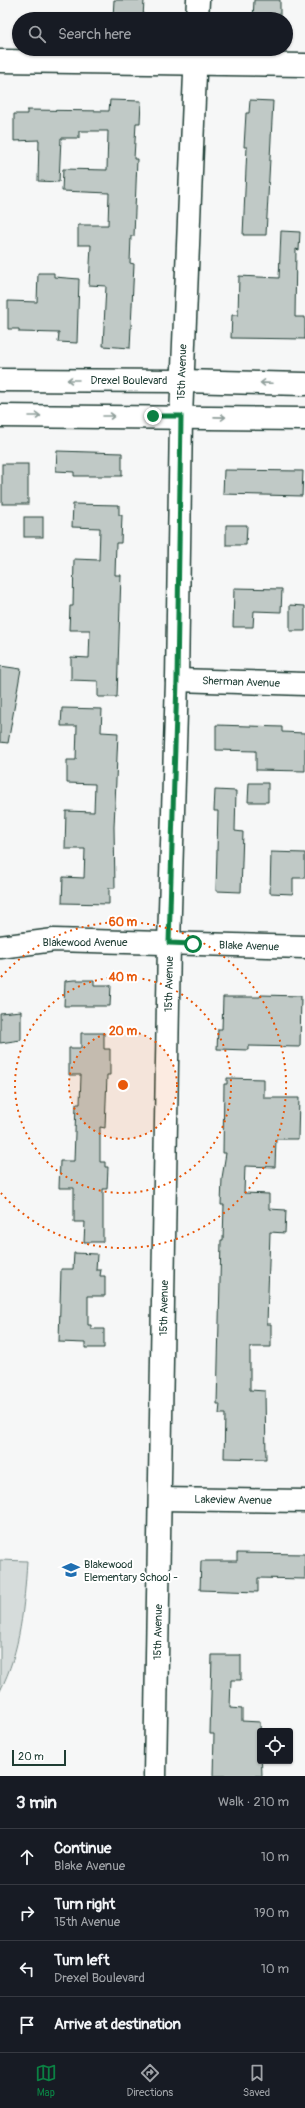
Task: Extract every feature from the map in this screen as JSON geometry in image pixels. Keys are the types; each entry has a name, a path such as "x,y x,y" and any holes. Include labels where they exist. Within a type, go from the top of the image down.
{"street":[{"path":"197,12 198,0"},
{"path":"0,61 196,56 305,65"},
{"name":"15th Avenue","path":"155,1776 161,1499 169,943 177,680 181,416 196,56"},
{"name":"Drexel Boulevard","path":"0,380 182,381 305,384"},
{"path":"0,416 181,416 305,419"},
{"name":"Sherman Avenue","path":"177,680 305,684"},
{"name":"Blakewood Avenue","path":"0,947 54,940 169,943"},
{"name":"Blake Avenue","path":"169,943 305,947"},
{"name":"Lakeview Avenue","path":"161,1499 305,1501"}],"shaded area":[{"path":"0,1560 27,1561 23,1611 17,1644 13,1660 0,1691"}],"building":[{"path":"114,0 144,0 143,12 113,12"},
{"path":"254,0 280,0 280,12 253,12"},
{"path":"110,100 141,101 140,123 136,123 134,159 137,159 134,236 131,236 130,263 134,264 130,348 103,346 106,286 89,285 91,245 78,245 78,225 108,225 109,193 62,191 63,169 107,170 108,131 79,131 79,138 61,138 59,182 38,181 39,140 14,141 14,114 27,114 27,110 109,111"},
{"path":"250,100 273,101 266,235 243,235 247,147 244,147 246,113 249,113"},
{"path":"281,231 300,232 299,250 296,249 295,317 305,317 305,339 231,338 232,315 238,315 239,276 279,278"},
{"path":"38,273 54,273 54,277 79,279 77,343 58,342 59,333 19,332 19,329 8,329 8,301 37,302"},
{"path":"57,451 122,453 122,476 74,476 74,472 56,471"},
{"path":"2,464 28,464 28,504 2,504"},
{"path":"224,470 303,471 302,496 223,494"},
{"path":"73,504 119,505 119,515 122,515 121,543 116,543 115,575 121,575 117,697 98,697 98,681 71,680 71,657 89,658 90,630 69,630 70,606 73,606 74,559 99,560 100,528 72,527"},
{"path":"24,517 43,517 43,537 24,537"},
{"path":"226,525 247,525 246,545 226,545"},
{"path":"234,588 282,589 281,612 254,611 253,627 233,627"},
{"path":"290,605 305,606 305,631 290,631"},
{"path":"0,666 21,669 8,743 0,742"},
{"path":"62,708 102,709 101,732 118,733 114,827 115,888 109,888 109,904 62,903 63,877 84,878 85,849 65,849 66,811 94,812 95,784 67,783 67,760 76,760 77,726 61,726"},
{"path":"216,725 282,727 282,732 305,733 305,771 256,770 256,751 216,750"},
{"path":"249,783 268,783 268,802 248,802"},
{"path":"215,790 236,791 235,831 243,832 241,892 216,891 218,811 214,811"},
{"path":"271,852 305,853 305,878 293,878 293,894 270,893"},
{"path":"94,980 94,985 111,985 110,1006 64,1006 65,981"},
{"path":"261,995 301,996 300,1047 248,1046 248,1050 217,1049 218,1029 222,1029 223,997 260,997"},
{"path":"21,1011 21,1040 0,1043 0,1013"},
{"path":"81,1033 104,1033 104,1049 110,1049 110,1075 107,1075 105,1128 100,1127 100,1162 105,1162 105,1167 108,1167 107,1189 103,1189 103,1242 84,1242 85,1222 74,1222 74,1188 59,1188 60,1161 74,1161 76,1104 80,1104 81,1075 69,1075 69,1048 81,1048"},
{"path":"227,1078 264,1079 264,1098 299,1098 298,1139 276,1139 275,1167 245,1166 244,1193 269,1194 269,1209 286,1210 285,1233 270,1232 267,1324 271,1324 271,1347 250,1347 250,1390 265,1391 266,1459 224,1458 225,1414 219,1414 220,1404 217,1404 221,1240 223,1240 224,1205 221,1205 222,1178 226,1153 223,1153 224,1084 227,1084"},
{"path":"74,1253 97,1254 96,1270 101,1270 100,1276 105,1276 105,1296 88,1296 88,1325 91,1325 91,1329 104,1329 104,1348 85,1348 85,1343 59,1342 61,1269 73,1269"},
{"path":"237,1553 305,1554 305,1579 258,1578 258,1592 200,1590 201,1561 237,1561"},
{"path":"212,1655 241,1655 241,1680 231,1680 230,1708 242,1709 242,1721 260,1722 260,1728 257,1728 257,1764 262,1764 262,1776 213,1776 214,1734 210,1734"}],"place":[{"name":"Blakewood Elementary School -","path":"71,1570"}],"route":[{"path":"153,416 181,416 177,680 169,943 193,944"}]}
